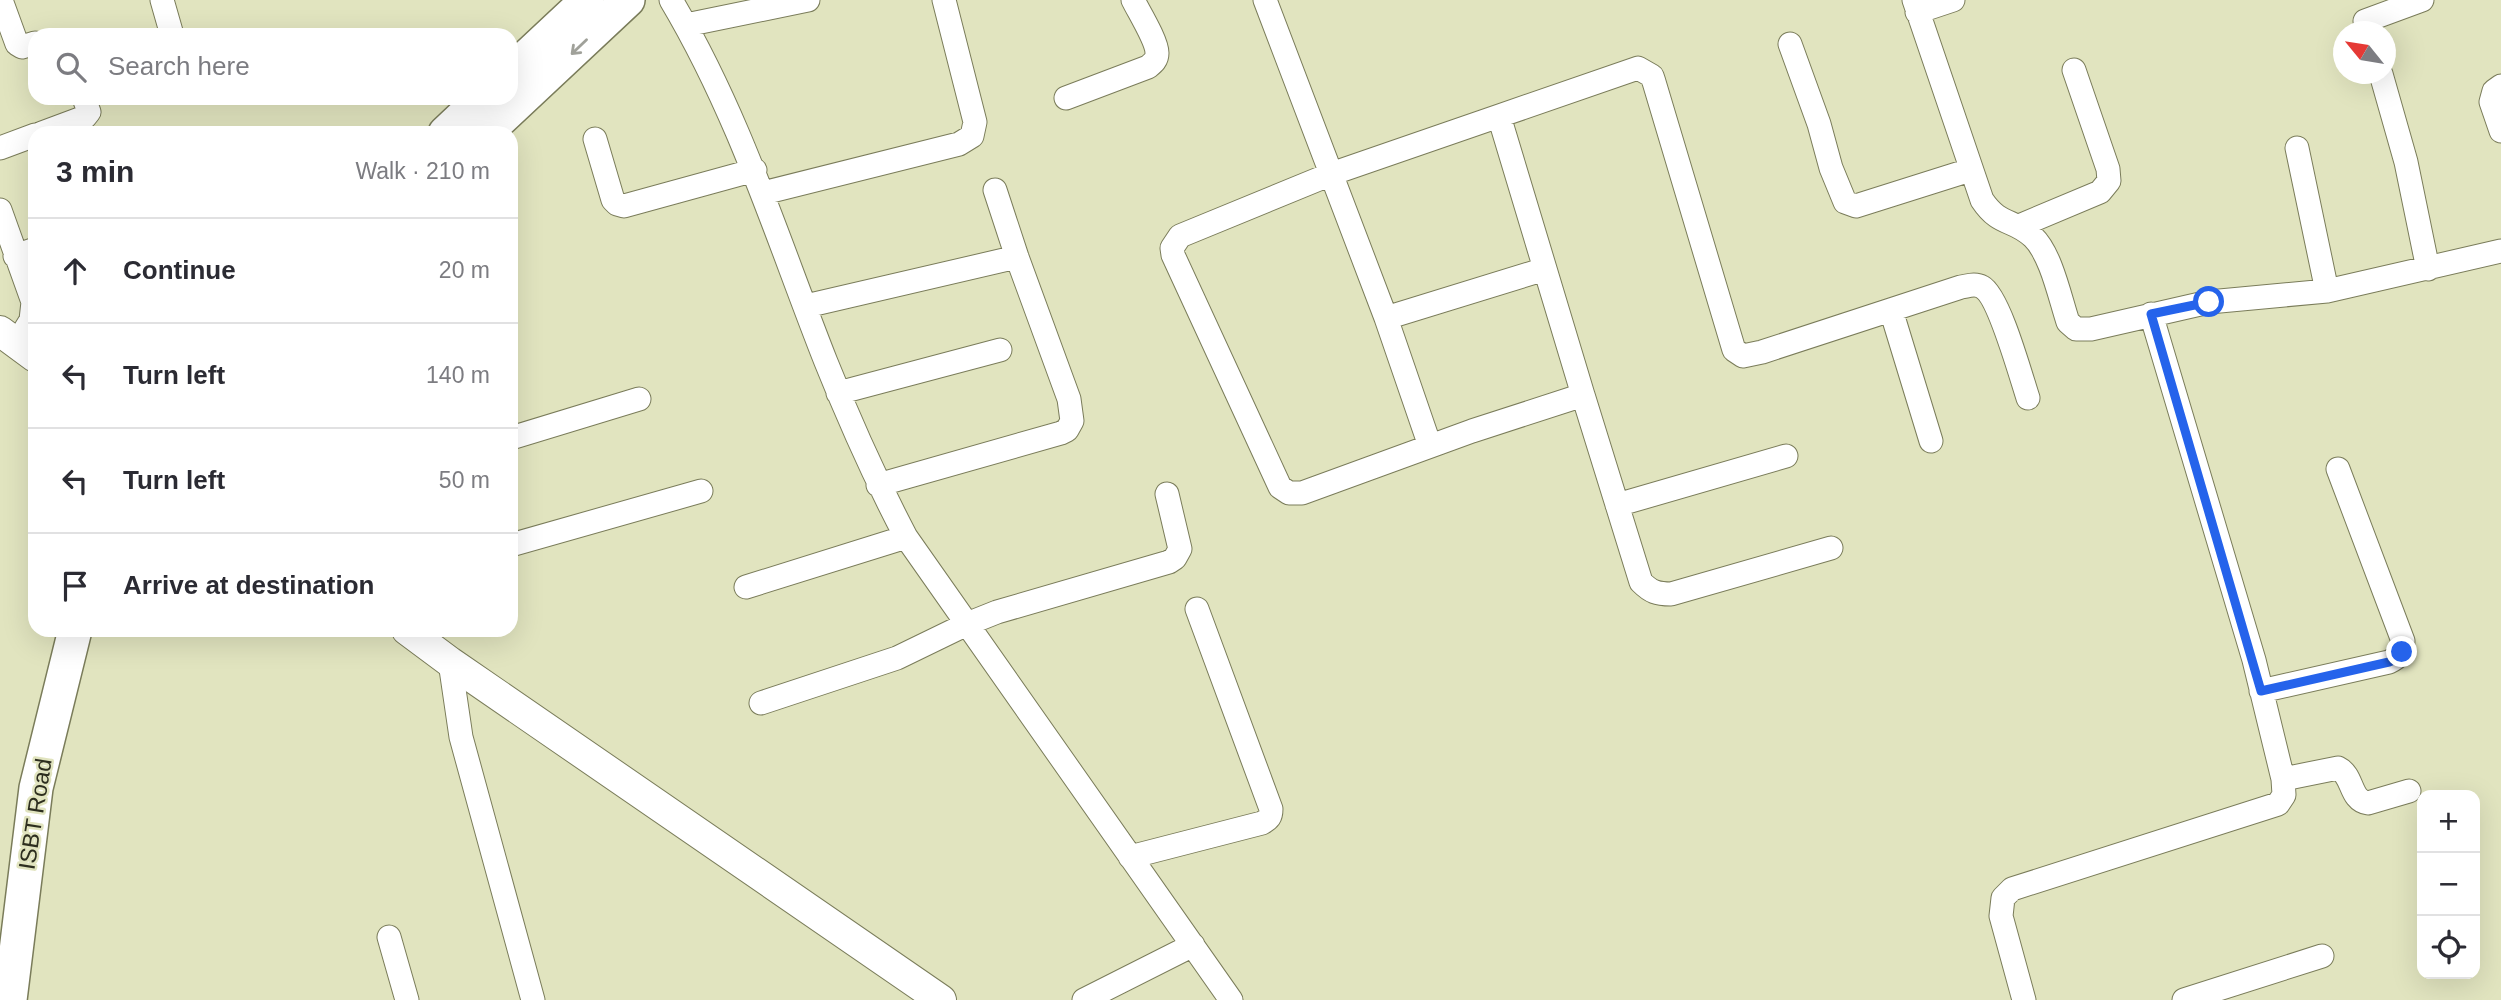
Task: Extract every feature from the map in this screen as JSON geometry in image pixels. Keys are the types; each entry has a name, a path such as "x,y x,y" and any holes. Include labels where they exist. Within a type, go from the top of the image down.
{"highway":[{"path":"518,64 587,0"},
{"path":"518,103 628,0"},
{"path":"452,126 475,105"},
{"path":"493,126 516,105"},
{"name":"ISBT Road","path":"10,1000 36,788 73,637"},
{"path":"28,1000 54,767 87,637"}],"main road":[{"path":"416,637 941,1000"}],"street":[{"path":"1,0 14,40 22,47 28,45"},
{"path":"162,0 170,28"},
{"path":"671,0 705,58 755,170 838,393 878,485 906,537 1231,1000"},
{"path":"686,25 808,0"},
{"path":"763,192 959,144 972,136 975,122 944,0"},
{"path":"1066,98 1153,63 1157,48 1133,0"},
{"path":"1265,0 1386,318 1430,446"},
{"path":"1953,0 1915,6 1970,170 1990,212 2003,221 2019,226 2043,247 2072,327 2091,329 2221,300 2327,291 2501,251"},
{"path":"2364,18 2422,0"},
{"path":"1790,44 1819,124 1831,168 1846,202 1856,206 1970,170"},
{"path":"1583,395 1430,446 1302,493 1289,493 1283,490 1172,248 1180,236 1331,174 1638,68 1652,76 1732,346 1739,354 1743,356 1762,352 1970,285 1984,288 2000,314 2028,398"},
{"path":"2019,226 2099,192 2109,181 2108,169 2074,70"},
{"path":"2384,84 2406,162 2428,269"},
{"path":"2501,86 2494,91 2491,102 2501,131"},
{"path":"61,126 85,117 89,112 86,105"},
{"path":"1499,116 1641,582 1656,594 1671,594 1832,548"},
{"path":"0,148 28,138"},
{"path":"595,139 613,200 624,206 755,170"},
{"path":"2297,148 2327,291"},
{"path":"878,485 1061,433 1070,426 1072,414 1069,399 995,190"},
{"path":"0,210 25,253 28,271"},
{"path":"806,306 1017,257"},
{"path":"1386,318 1545,268"},
{"path":"1891,310 1931,441"},
{"path":"2024,1000 2001,916 2003,898 2012,890 2278,804 2284,795 2283,779 2261,691 2151,314"},
{"path":"17,344 28,327"},
{"path":"838,393 1000,350"},
{"path":"518,436 639,399"},
{"path":"1617,505 1786,456"},
{"path":"2261,691 2389,662 2402,652 2403,641 2338,469"},
{"path":"518,543 701,491"},
{"path":"761,703 897,658 967,624 1021,604 1169,562 1180,549 1167,494"},
{"path":"746,587 906,537"},
{"path":"1130,857 1262,822 1268,820 1271,815 1197,609"},
{"path":"450,662 461,737 533,1000"},
{"path":"2283,779 2338,768 2346,774 2355,795 2362,802 2368,803 2409,791"},
{"path":"389,937 407,1000"},
{"path":"1084,1000 1193,945"},
{"path":"2184,1000 2322,956"}],"route":[{"path":"2209,302 2151,314 2261,691 2389,662 2402,652"}]}
